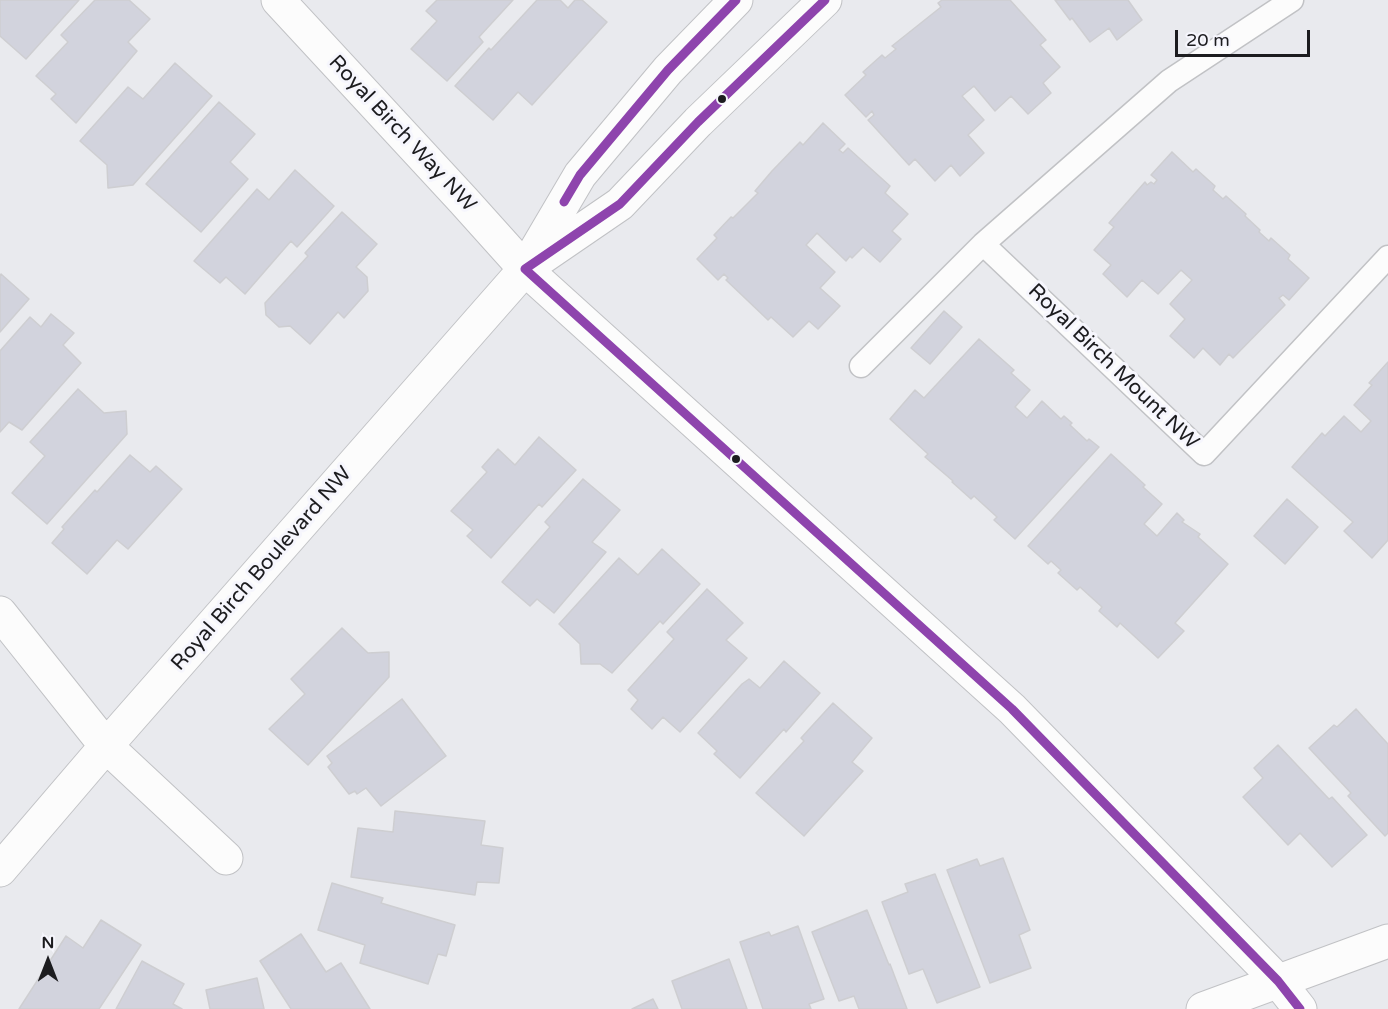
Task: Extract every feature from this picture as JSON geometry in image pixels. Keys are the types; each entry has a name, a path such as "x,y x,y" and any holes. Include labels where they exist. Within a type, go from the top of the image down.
{"street":[{"name":"Royal Birch Way NW","path":"278,0 525,269 1012,709 1278,981 1300,1009"},
{"name":"Royal Birch Boulevard NW","path":"0,870 525,269 580,175 668,70 735,0"},
{"name":"Royal Birch Boulevard NW","path":"525,269 620,204 698,122 825,0"},
{"path":"0,614 106,746 226,858"},
{"path":"1203,1009 1388,940"}],"lane":[{"path":"861,366 983,244 1169,81 1292,0"},
{"name":"Royal Birch Mount NW","path":"983,244 1204,454 1388,257"}],"building":[{"path":"0,0 79,0 26,59 0,36"},
{"path":"95,0 129,0 150,19 128,42 137,51 76,123 51,99 56,94 36,76 68,42 61,35"},
{"path":"437,0 513,0 479,37 483,42 447,81 411,49 437,21 426,11"},
{"path":"537,0 560,0 568,8 575,0 582,0 607,22 532,105 518,92 493,120 455,86"},
{"path":"942,0 1010,0 1046,40 1040,45 1060,67 1043,83 1051,93 1028,114 1011,96 995,111 974,86 962,96 984,120 968,135 984,153 960,176 951,165 935,181 915,159 909,165 868,120 874,115 872,111 866,117 845,95 866,75 863,72 882,55 885,58 896,49 892,46 941,7 938,3"},
{"path":"1055,0 1128,0 1142,20 1117,40 1109,28 1090,42"},
{"path":"175,63 212,96 133,185 108,188 107,165 80,141 128,87 143,99"},
{"path":"219,102 255,134 230,162 248,179 201,232 146,184"},
{"path":"823,123 845,144 839,150 843,153 848,148 890,186 885,193 908,214 892,231 901,239 880,262 863,247 846,261 817,233 806,245 835,272 820,288 840,306 818,329 809,321 793,337 771,317 768,320 726,280 728,278 724,274 718,280 697,259 717,238 714,235 758,193 755,191 772,171 800,142 803,145"},
{"path":"1172,152 1193,172 1196,169 1215,186 1213,190 1223,199 1226,196 1246,214 1245,216 1260,230 1259,232 1269,241 1271,238 1290,255 1288,259 1309,278 1289,300 1283,295 1279,298 1285,305 1233,358 1229,354 1220,365 1203,348 1194,358 1170,336 1185,319 1170,304 1192,280 1181,270 1158,294 1142,280 1127,297 1103,274 1111,265 1094,250 1114,227 1109,223 1145,182 1147,185 1151,182 1154,184 1157,180 1151,175"},
{"path":"295,170 334,206 297,247 291,241 245,294 226,277 220,283 194,261 257,189 269,200"},
{"path":"342,212 377,244 356,267 367,277 368,291 344,318 338,312 310,344 290,326 279,327 266,315 265,303 308,256 305,253"},
{"path":"1,274 29,299 0,332 0,276"},
{"path":"944,311 962,327 930,364 911,348"},
{"path":"51,314 74,333 63,345 81,363 22,430 9,422 0,432 0,351 30,317 41,327"},
{"path":"979,339 1014,370 1011,373 1030,390 1015,407 1027,418 1042,401 1061,419 1064,416 1072,423 1070,425 1087,441 1089,439 1099,447 1015,539 994,520 997,517 974,496 971,499 952,482 925,457 928,454 890,419 915,390 924,398"},
{"path":"1388,362 1388,540 1372,558 1344,531 1353,522 1292,467 1322,433 1325,436 1344,416 1361,432 1371,421 1354,405 1372,385 1369,383"},
{"path":"78,389 104,413 126,411 127,434 47,524 12,493 45,456 30,442"},
{"path":"539,437 576,470 542,507 539,504 491,558 467,536 473,530 451,511 487,472 482,467 498,449 515,465"},
{"path":"1111,454 1162,504 1144,524 1157,536 1177,513 1184,520 1182,522 1200,534 1198,537 1228,564 1175,623 1184,631 1158,658 1120,623 1117,627 1099,611 1102,607 1080,587 1077,590 1058,573 1061,570 1051,561 1048,564 1028,546"},
{"path":"130,455 150,472 156,466 182,489 128,549 117,540 87,574 52,543 64,529 62,527"},
{"path":"583,479 620,510 592,542 606,552 554,613 537,599 530,606 502,582 550,527 545,522"},
{"path":"1287,499 1318,527 1285,564 1254,536"},
{"path":"662,549 700,584 663,624 660,621 612,673 600,664 581,664 580,644 559,624 619,558 638,575"},
{"path":"707,589 743,623 726,640 747,658 680,732 663,717 652,729 631,709 638,700 628,690 674,639 667,632"},
{"path":"342,628 368,653 389,652 389,677 308,765 269,729 305,694 291,679"},
{"path":"784,661 820,693 786,732 784,729 740,778 714,754 717,751 698,733 742,684 749,679 760,688"},
{"path":"402,699 446,756 381,806 366,788 357,794 355,791 349,794 328,767 332,763 327,756"},
{"path":"833,703 872,738 852,762 863,771 804,836 756,793 804,741 801,738"},
{"path":"1356,709 1388,744 1388,833 1385,836 1348,796 1351,793 1309,748"},
{"path":"1278,745 1329,799 1332,797 1367,835 1332,867 1300,833 1288,845 1243,797 1263,778 1254,768"},
{"path":"395,811 485,821 481,845 503,848 499,883 477,882 475,895 351,877 358,828 393,832"},
{"path":"1003,858 1030,930 1019,935 1031,968 990,983 947,870 977,859 980,866"},
{"path":"935,874 980,987 937,1003 923,969 909,974 882,902 908,892 905,884"},
{"path":"332,883 383,898 381,903 455,925 446,956 438,954 428,984 360,963 365,945 318,930"},
{"path":"867,910 907,1009 859,1009 854,996 839,1001 812,932"},
{"path":"101,920 141,945 99,1009 19,1009 66,936 83,948"},
{"path":"798,926 824,999 809,1004 811,1009 763,1009 740,942 769,932 771,936"},
{"path":"301,934 326,972 341,963 370,1009 291,1009 260,961"},
{"path":"729,959 747,1009 682,1009 672,981"},
{"path":"142,961 184,984 173,1004 182,1009 116,1009"},
{"path":"257,978 264,1009 210,1009 206,990"},
{"path":"653,999 658,1009 632,1009"}],"transit line":[{"path":"564,202 580,175 668,70 736,0"},
{"path":"525,269 620,204 698,122 825,0"},
{"path":"525,269 1012,709 1278,981 1300,1009"}]}
